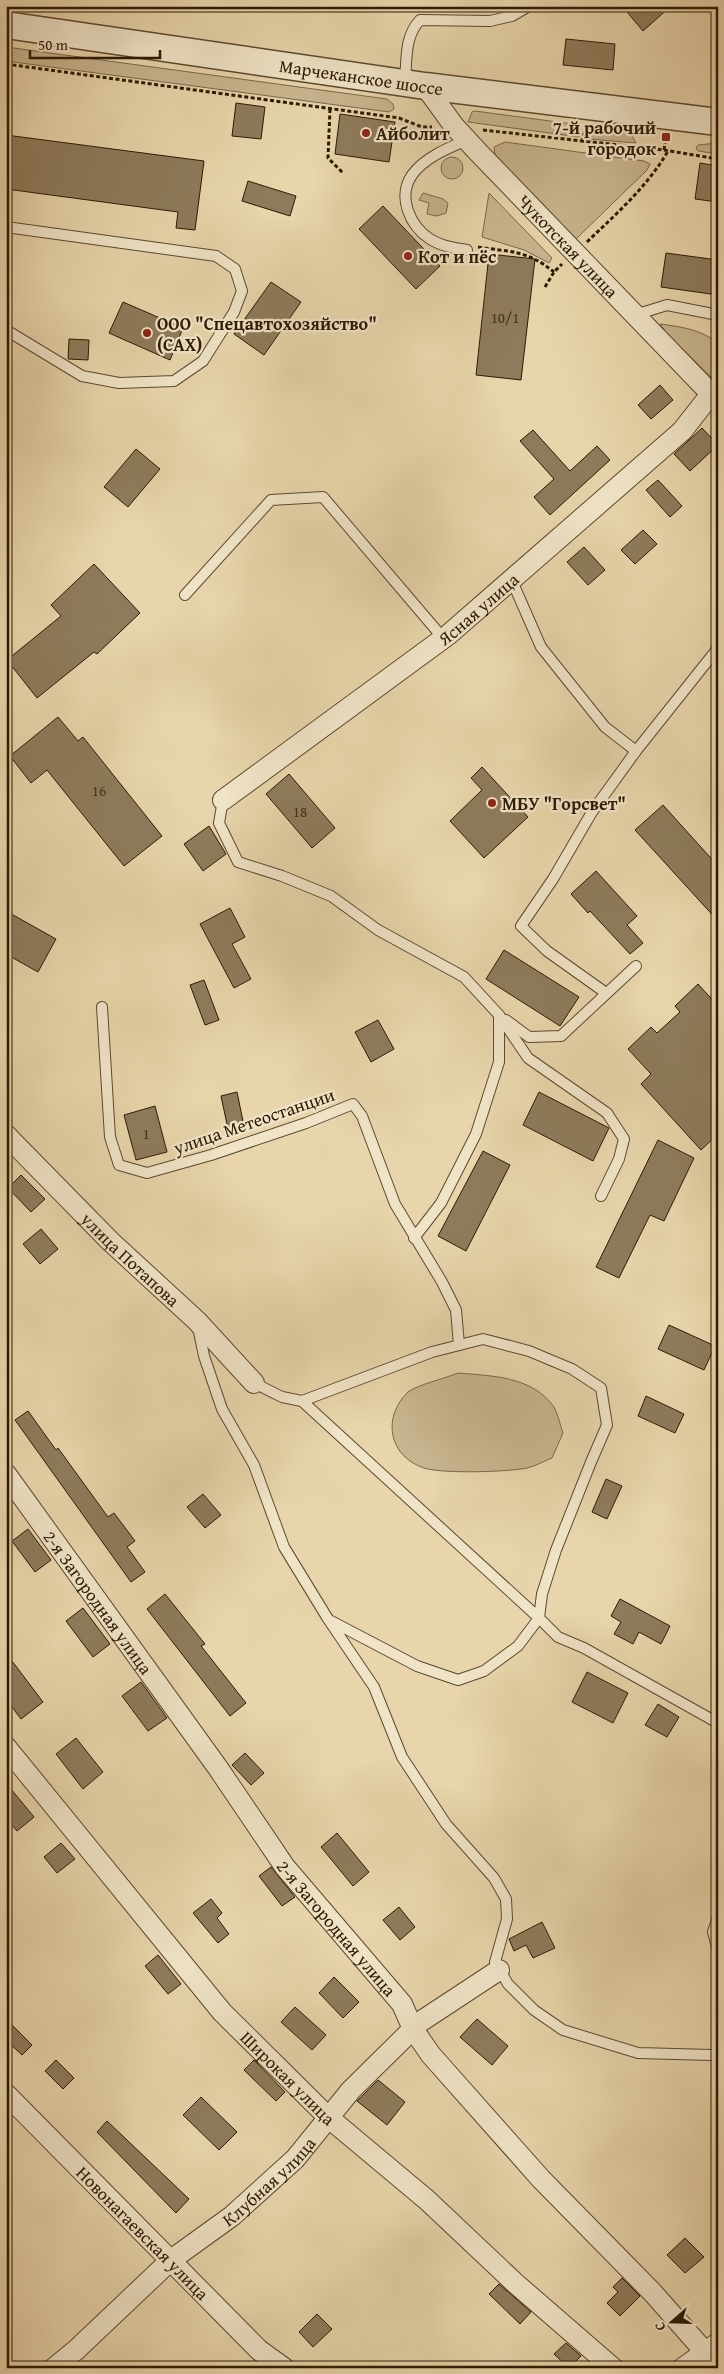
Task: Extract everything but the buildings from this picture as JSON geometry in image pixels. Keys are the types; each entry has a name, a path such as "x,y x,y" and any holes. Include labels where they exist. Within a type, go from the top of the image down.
{"street":[{"name":"Марчеканское шоссе","path":"6,25 415,84 718,122"},
{"name":"Чукотская улица","path":"415,84 714,398"},
{"name":"Ясная улица","path":"223,800 444,638 682,431 714,398"},
{"name":"улица Потапова","path":"6,1136 110,1241 197,1321 254,1383"},
{"name":"2-я Загородная улица","path":"6,1474 212,1760 285,1867 402,2004 412,2030 541,2179 653,2293 710,2356"},
{"name":"Широкая улица","path":"6,1747 222,2012 328,2118 427,2200 515,2283 613,2368"},
{"name":"Клубная улица","path":"54,2368 76,2350 171,2260 232,2216 295,2159 352,2090 420,2022 499,1970"},
{"name":"Новонагаевская улица","path":"6,2094 259,2350 284,2368"},
{"path":"683,2368 710,2356"}],"lane":[{"path":"415,84 409,37 412,29 420,20 490,21 512,16 528,6"},
{"path":"461,133 413,173 405,195 408,211 414,225 430,239 445,246 472,248"},
{"path":"6,227 216,256 235,269 242,291 234,312 202,361 174,381 119,383 82,376 6,330"},
{"path":"635,315 667,306 718,315"},
{"path":"185,596 271,500 323,496 444,638"},
{"path":"512,580 541,647 605,727 636,751"},
{"path":"606,993 547,951 521,926 553,879 592,812 636,751 718,648"},
{"path":"223,800 220,823 238,862 282,876 331,896 378,930 464,977 499,1015 528,1058 607,1113 624,1139 619,1159 601,1196"},
{"path":"499,1015 529,1037 561,1036 636,966"},
{"name":"улица Метеостанции","path":"102,1007 110,1136 119,1165 147,1172 221,1152 306,1124 354,1104 362,1116 395,1204 442,1282 456,1310 459,1345"},
{"path":"414,1238 440,1203 476,1134 499,1062 499,1015"},
{"path":"197,1321 204,1356 222,1409 254,1465 284,1548 328,1619 374,1687 402,1757 446,1824 494,1878 506,1899 507,1919 494,1962 508,1984 534,2010 563,2030 638,2053 712,2055 718,2052"},
{"path":"302,1401 432,1352 483,1339 529,1351 572,1369 601,1388 607,1425 556,1550 542,1594 539,1618 518,1646 484,1671 458,1680 417,1666 328,1619"},
{"path":"254,1383 282,1397 302,1401 558,1637 584,1648 718,1723"},
{"path":"718,1918 713,1932 718,1951"}],"path":[{"path":"6,64 399,118 422,127 461,133 666,150 718,159"},
{"path":"330,109 328,158 343,173"},
{"path":"582,142 586,124"},
{"path":"545,287 554,272 638,194 656,172 666,150 666,136"},
{"path":"472,248 521,252 539,259 554,272"}],"shaded area":[{"path":"6,47 387,99 393,104 394,109 389,112 6,61"},
{"path":"472,112 580,125 579,137 468,122"},
{"path":"591,127 630,132 636,143 589,139"},
{"path":"505,142 644,161 650,164 647,170 576,239 495,155 494,147"},
{"path":"718,143 718,154 698,151 696,148 698,145"},
{"path":"448,157 456,157 463,164 463,172 456,179 448,179 441,172 441,164"},
{"path":"423,193 443,199 448,203 446,213 437,216 427,214 429,203 419,200"},
{"path":"489,193 552,258 549,263 524,250 482,237"},
{"path":"660,324 698,332 718,343 718,384 667,334"},
{"path":"458,1373 498,1377 523,1383 545,1397 554,1407 563,1433 552,1458 530,1467 518,1469 460,1472 424,1468 403,1455 396,1445 392,1424 394,1413 400,1402 412,1389"}],"place":[{"name":"Айболит","path":"366,133"},
{"name":"7-й рабочий городок","path":"666,137"},
{"name":"Кот и пёс","path":"408,256"},
{"name":"ООО \"Спецавтохозяйство\" (САХ)","path":"147,333"},
{"name":"МБУ \"Горсвет\"","path":"492,803"}]}
